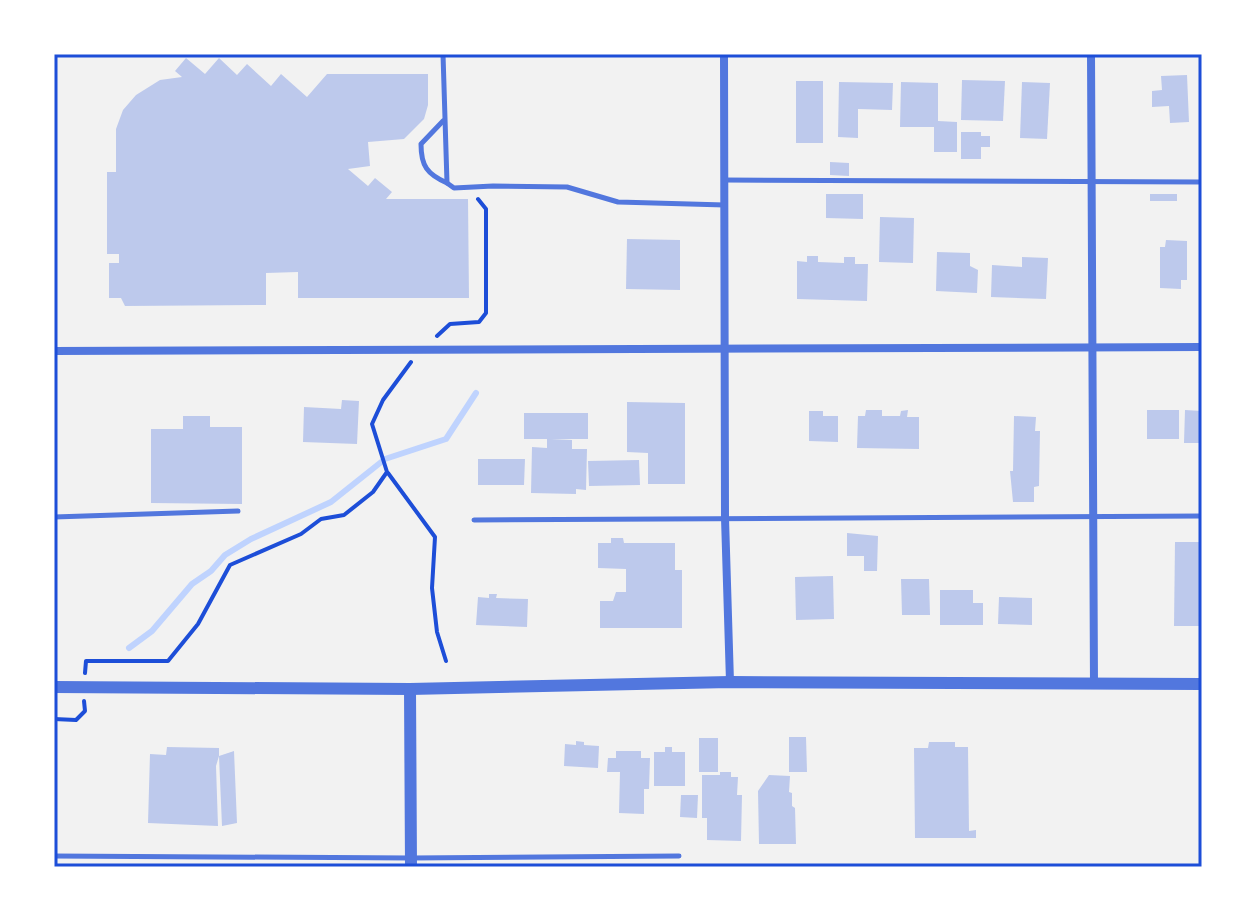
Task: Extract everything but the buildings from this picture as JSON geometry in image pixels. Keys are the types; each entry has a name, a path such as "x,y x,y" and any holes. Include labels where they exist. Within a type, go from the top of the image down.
{"street":[{"path":"724,54 725,518 730,682"},
{"path":"1091,54 1094,684"},
{"path":"54,351 1202,347"},
{"path":"54,687 410,689 730,682 1202,684"},
{"path":"410,689 411,863"}],"lane":[{"path":"443,54 447,183"},
{"path":"444,120 421,144 421,159 426,170 454,188 507,185 567,187 618,202 725,205"},
{"path":"724,180 1202,182"},
{"path":"54,517 238,511"},
{"path":"474,520 1202,516"},
{"path":"54,856 411,863 679,856"}],"path":[{"path":"446,661 437,632 432,588 435,537 383,466 372,424 401,371 450,324 479,322 486,313 486,209 477,197 476,187"},
{"path":"86,661 168,661 198,624 230,565 301,534 321,519 344,515 373,492 387,472"},
{"path":"54,719 76,720 85,711"}],"waterway":[{"path":"129,648 152,631 192,584 211,571 225,555 251,539 331,502 385,459 446,439 476,393"}]}
